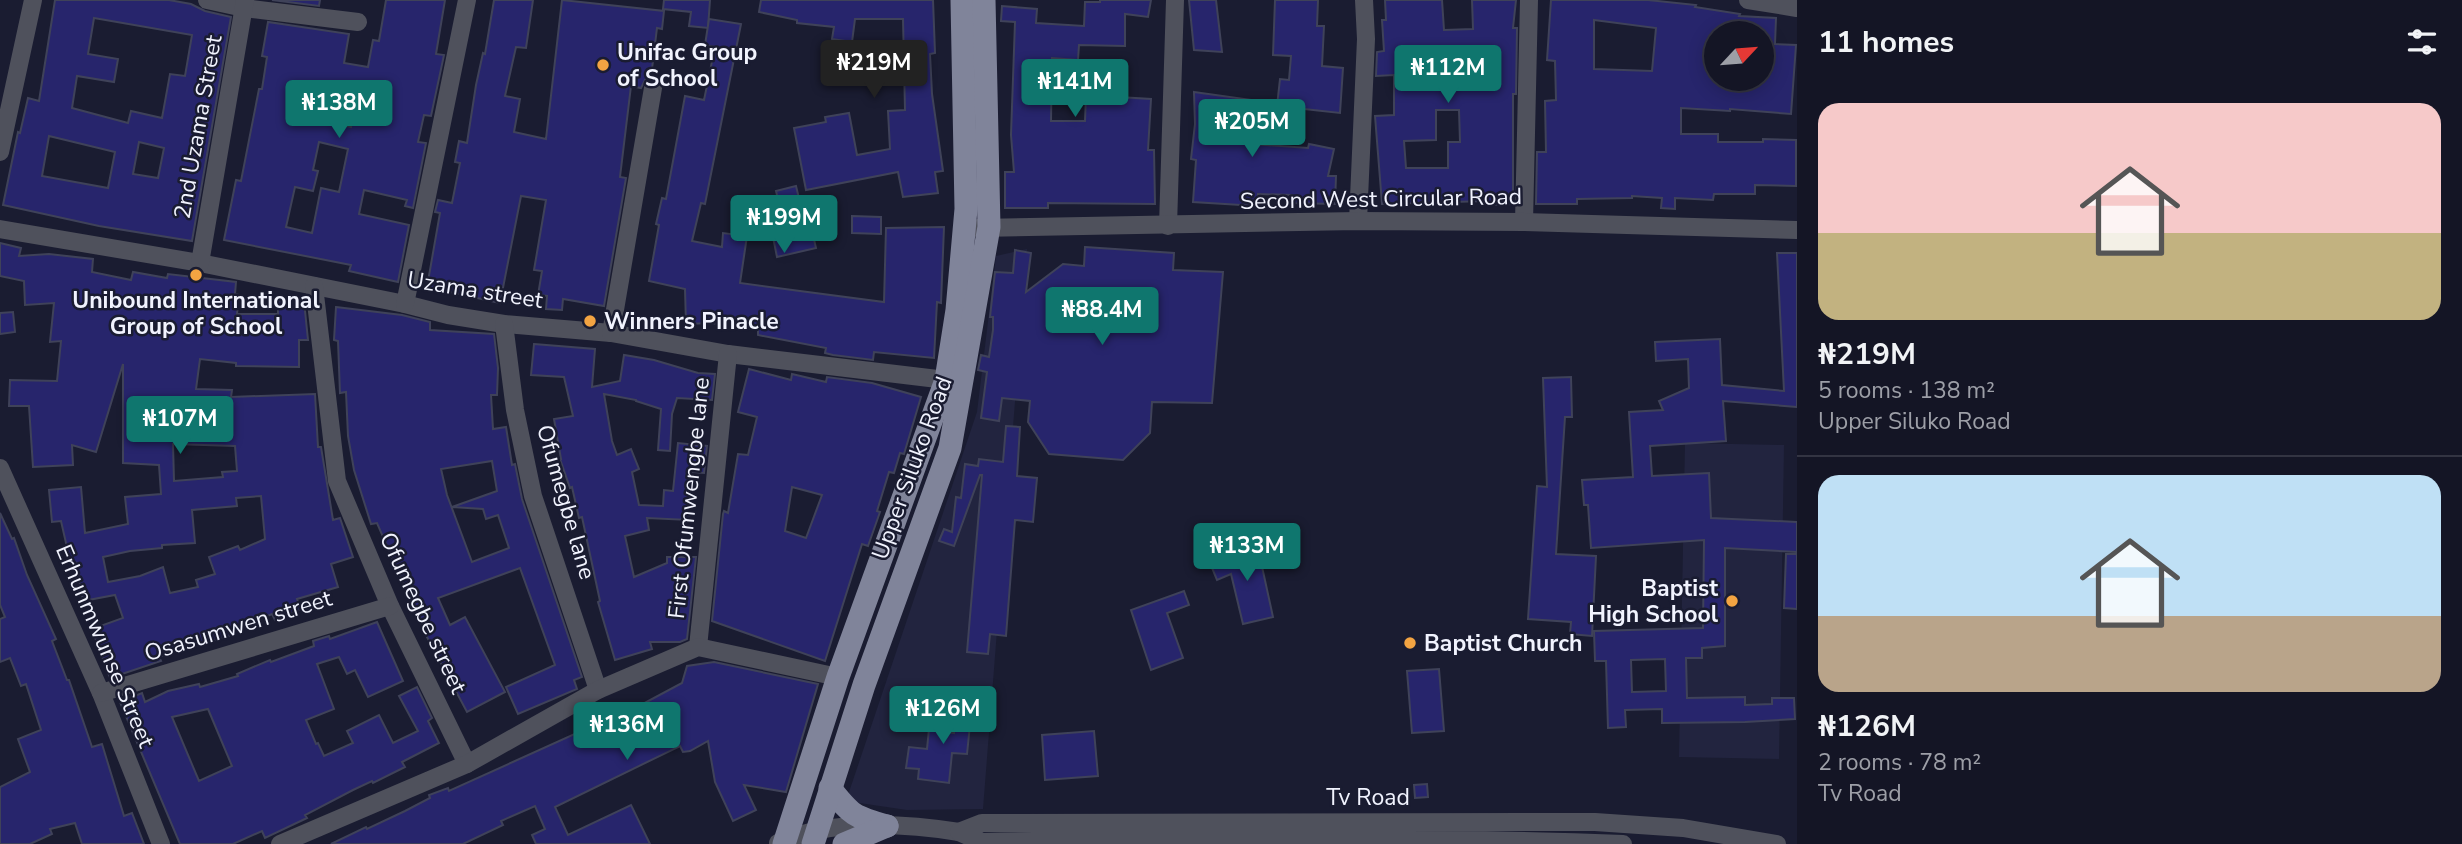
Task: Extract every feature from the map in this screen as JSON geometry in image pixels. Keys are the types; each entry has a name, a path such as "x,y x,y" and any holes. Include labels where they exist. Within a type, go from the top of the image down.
{"main road":[{"name":"Upper Siluko Road","path":"782,842 838,677 946,380 957,310 965,230 962,0"},
{"name":"Upper Siluko Road","path":"816,836 872,661 950,448 989,227 984,0"},
{"path":"830,788 854,816 887,826"},
{"path":"844,844 887,826"}],"street":[{"path":"0,152 33,0"},
{"path":"207,0 358,22"},
{"path":"405,304 467,0"},
{"path":"1168,226 1175,0"},
{"path":"1357,221 1366,39 1364,0"},
{"path":"1524,222 1529,0"},
{"path":"1748,0 1797,8"},
{"name":"2nd Uzama Street","path":"200,263 244,4"},
{"path":"611,333 653,88"},
{"name":"Second West Circular Road","path":"965,230 989,227 1357,221 1524,222 1797,230"},
{"name":"Uzama street","path":"0,229 200,263 448,315 504,324 611,333 728,354 946,380"},
{"name":"Ofumegbe street","path":"314,286 337,481 390,606 467,764"},
{"name":"Ofumegbe lane","path":"504,324 515,410 533,496 598,690"},
{"name":"First Ofumwengbe lane","path":"698,647 728,354"},
{"name":"Erhunmwunse Street","path":"0,468 101,693 161,844"},
{"name":"Osasumwen street","path":"101,693 390,606"},
{"path":"280,844 467,764 598,690 698,647 838,677"},
{"name":"Tv Road","path":"947,835 982,823 1595,822 1683,828 1777,844"},
{"name":"Tv Road","path":"782,842 887,826 981,842 1623,844"}],"shaded area":[{"path":"1027,249 983,809 907,810 846,801 977,412 996,256"},
{"name":"Baptist High School","path":"1685,443 1784,445 1779,759 1679,757"}],"building":[{"path":"55,0 169,0 231,17 192,241 99,226 3,205 28,98 39,101","holes":["94,18 192,35 185,76 170,74 162,118 131,111 128,123 72,108 77,76 114,82 118,59 88,54","49,136 115,152 108,188 42,176","139,142 164,148 158,178 133,174"]},
{"path":"272,0 320,0 319,6"},
{"path":"386,0 445,0 436,54 444,55 431,116 424,115 418,142 426,143 413,208 405,206 407,200 364,190 359,214 409,225 398,282 349,271 351,265 224,240 236,180 241,181 259,89 262,89 267,57 262,56 268,22 349,34 344,63 368,67 373,40 379,41","holes":["328,97 356,103 351,127 323,120","319,142 348,149 339,192 321,188 312,233 286,227 295,187 313,191 318,171 313,170"]},
{"path":"494,0 533,0 526,48 516,47 505,96 520,99 514,132 546,139 562,0 664,11 662,29 657,28 651,77 645,80 641,88 631,86 620,177 626,178 604,306 563,299 562,310 546,309 547,296 538,295 542,271 534,270 546,200 521,196 500,303 427,287 440,213 435,212 438,200 452,203 460,163 455,162 459,141 467,143"},
{"path":"664,0 710,0 708,28 689,26 691,12 663,9"},
{"path":"761,0 933,0 935,53 930,54 932,94 943,171 935,172 938,193 903,197 898,172 806,190 794,128 826,122 825,117 849,113 857,155 890,149 888,111 905,110 903,19 855,19 852,42 832,39 834,27 797,23 797,20 759,12"},
{"path":"1151,0 1148,17 1125,14 1125,46 1079,45 1078,60 1052,58 1051,121 1085,121 1086,95 1151,99 1148,150 1154,150 1155,204 1048,203 1048,208 1005,208 1005,172 1014,172 1011,135 1015,22 1001,21 1002,6 1037,9 1036,23 1084,26 1085,2"},
{"path":"1189,0 1216,0 1222,52 1194,50"},
{"path":"1275,0 1318,0 1317,26 1324,26 1322,66 1343,68 1340,113 1277,106 1280,79 1289,80 1291,56 1273,55"},
{"path":"1385,0 1442,0 1444,30 1473,29 1472,0 1516,0 1513,28 1517,28 1516,94 1513,94 1513,204 1487,205 1487,201 1382,204 1375,116 1394,115 1394,75 1376,76 1377,52 1384,51 1382,20 1386,20","holes":["1436,110 1459,110 1460,142 1448,142 1448,168 1406,168 1404,141 1436,140"]},
{"path":"1551,0 1648,0 1696,5 1695,7 1740,14 1739,16 1776,18 1775,44 1796,45 1791,114 1681,108 1681,134 1718,134 1718,142 1796,140 1796,186 1755,185 1755,194 1714,194 1713,200 1675,198 1675,209 1661,208 1662,198 1632,196 1577,199 1577,204 1536,204 1537,152 1546,152 1545,101 1556,100 1555,61 1547,60","holes":["1594,20 1656,28 1652,71 1594,69"]},
{"path":"709,19 741,24 705,204 701,203 692,241 722,247 723,233 747,236 740,283 884,302 886,228 944,227 941,303 937,302 934,358 874,352 873,360 833,355 825,353 826,348 758,335 758,330 712,323 686,324 685,289 649,281 659,225 656,224 662,198 666,199 685,96 704,100 715,47 705,45"},
{"path":"1194,92 1259,101 1253,144 1308,148 1309,144 1334,149 1328,176 1336,176 1335,204 1292,203 1292,195 1258,194 1257,206 1193,202 1196,160 1191,159 1195,124"},
{"path":"796,186 804,219 809,218 816,248 777,257 771,227 784,224 776,191"},
{"path":"852,216 881,217 881,234 852,233"},
{"path":"0,243 21,248 19,256 49,254 93,259 92,272 131,280 133,272 167,278 168,274 236,282 235,294 239,295 237,314 278,314 278,301 304,301 308,340 299,340 299,367 236,366 236,363 200,359 196,389 232,390 231,397 315,394 318,447 321,447 333,520 340,518 353,557 331,564 338,587 297,599 301,609 275,620 272,614 230,632 231,635 159,657 161,661 110,678 92,629 123,618 115,595 83,601 76,563 71,565 61,521 52,522 49,490 81,487 85,533 128,524 125,497 161,494 159,465 123,463 123,364 96,452 72,445 73,465 33,467 29,406 9,406 10,380 57,381 61,341 50,342 54,303 25,305 24,281 0,276","holes":["173,444 235,446 237,471 222,472 223,477 174,481","261,496 265,539 240,550 238,546 209,557 215,574 196,580 198,587 170,593 163,567 140,576 108,582 103,557 162,548 162,545 195,543 192,510 237,506 236,498"]},
{"path":"1085,247 1174,253 1173,270 1223,272 1212,403 1152,402 1150,433 1123,460 1049,454 1028,422 1030,401 1002,398 999,421 981,418 987,372 978,370 981,355 989,357 995,272 1013,273 1015,250 1031,253 1026,292 1063,264 1084,266"},
{"path":"1777,253 1797,253 1797,407 1723,401 1726,441 1650,446 1652,476 1709,473 1711,518 1797,522 1797,552 1725,548 1725,646 1702,648 1702,658 1686,658 1687,698 1745,697 1745,705 1772,704 1772,698 1794,698 1795,719 1662,723 1662,709 1625,710 1626,727 1608,728 1606,661 1595,661 1594,631 1703,628 1704,540 1591,548 1588,505 1584,505 1582,480 1633,477 1629,412 1663,410 1659,401 1689,388 1688,359 1656,361 1655,342 1720,339 1722,385 1784,391","holes":["1665,659 1666,691 1632,692 1631,660"]},
{"path":"336,307 402,315 430,322 430,330 494,334 498,368 497,395 491,395 493,429 506,427 512,465 515,464 522,499 582,677 574,680 577,689 518,714 506,687 555,665 520,568 438,598 450,625 465,617 505,692 467,712 427,637 377,523 371,524 354,470 348,436 346,392 340,393 338,341 334,340","holes":["492,461 497,491 452,507 483,509 486,519 498,515 509,548 472,562 447,495 441,469"]},
{"path":"13,312 15,332 0,334 0,313"},
{"path":"534,344 595,349 592,387 620,381 624,355 654,360 698,373 715,374 712,400 677,398 672,414 670,451 658,450 661,409 636,400 604,394 617,455 631,449 639,469 632,472 639,505 663,506 664,490 673,491 678,443 707,446 704,473 691,472 689,520 647,518 649,530 625,536 634,577 667,563 667,557 696,557 687,639 680,642 650,642 652,649 615,660 598,602 600,601 582,517 579,518 572,487 570,488 560,459 554,419 573,416 564,377 531,375"},
{"path":"749,369 791,380 792,374 826,382 827,377 872,383 921,397 904,454 900,453 894,473 889,472 877,511 880,512 868,546 862,544 825,661 712,621 723,514 724,511 728,513 738,454 748,455 757,417 738,412","holes":["792,487 822,495 806,538 785,531"]},
{"path":"1571,377 1572,417 1565,417 1556,554 1596,556 1592,636 1570,634 1571,622 1528,619 1537,486 1547,487 1543,378"},
{"path":"1006,426 1020,427 1017,476 1037,478 1033,522 1015,520 1006,636 990,634 988,654 967,652 982,475 954,546 939,541 944,529 952,532 956,497 961,498 965,464 978,466 979,459 1003,462"},
{"path":"0,513 12,539 14,538 27,575 56,639 52,641 69,680 92,747 102,744 124,816 132,813 144,844 82,844 75,823 50,829 52,834 30,844 0,844 0,787 30,772 18,739 41,730 26,684 21,686 10,658 0,662 0,619 5,617 0,605"},
{"path":"1254,545 1261,562 1273,617 1243,624 1231,574 1217,580 1210,563"},
{"path":"1786,554 1797,554 1797,609 1784,608"},
{"path":"1184,591 1189,605 1167,613 1183,658 1151,670 1131,610"},
{"path":"377,622 403,681 368,697 355,670 347,674 339,657 317,664 334,709 306,720 324,756 353,743 347,731 379,715 393,743 418,731 399,696 417,687 432,718 428,721 439,743 402,762 405,767 353,790 305,815 307,818 265,838 262,831 233,844 180,844 120,702 142,693 145,702 168,691 199,684 200,687 238,676 237,674 270,660 271,662 314,646 313,641 329,636 330,639","holes":["208,709 232,766 199,781 172,717"]},
{"path":"714,662 818,684 786,792 744,785 756,810 733,821 715,782 708,741 690,751 683,752 680,746 555,807 568,835 631,805 650,844 536,844 532,835 545,829 535,806 501,821 503,825 463,844 331,844 405,811 430,798 429,795 448,788 449,791 590,727 592,731 625,716 624,714 682,683 687,666"},
{"path":"1439,669 1444,731 1412,733 1407,671"},
{"path":"958,693 973,695 967,754 952,753 949,783 918,779 919,769 906,768 909,747 927,749 929,729 954,733"},
{"path":"1094,731 1098,776 1045,780 1042,735"},
{"path":"1427,784 1428,797 1415,798 1414,785"}],"place":[{"name":"Unifac Group of School","path":"603,65"},
{"name":"Unibound International Group of School","path":"196,275"},
{"name":"Winners Pinacle","path":"590,321"},
{"name":"Baptist High School","path":"1732,601"},
{"name":"Baptist Church","path":"1410,643"}]}
